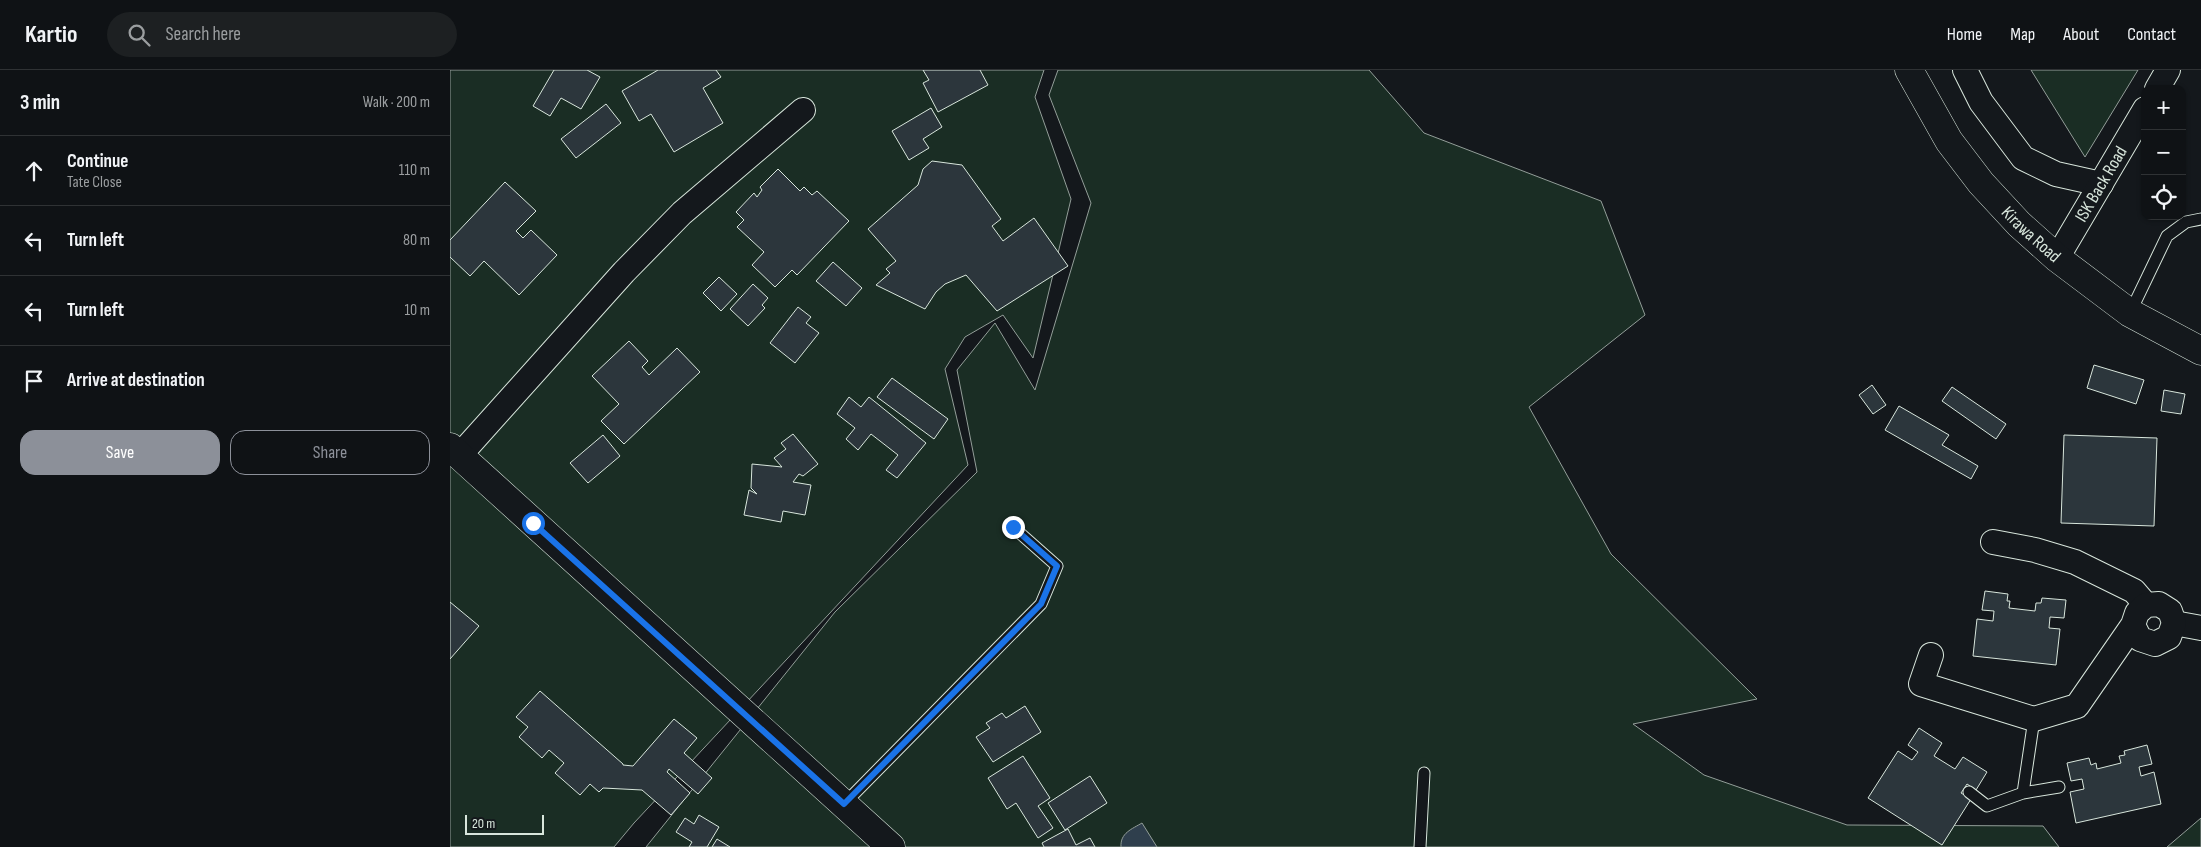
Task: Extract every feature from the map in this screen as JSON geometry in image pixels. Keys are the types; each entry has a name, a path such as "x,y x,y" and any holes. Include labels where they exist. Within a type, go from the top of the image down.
{"street":[{"name":"Kirawa Road","path":"1909,70 1949,141 1981,182 2019,224 2057,258 2130,313 2201,351"},
{"path":"1965,70 1981,102 2022,158 2056,174 2100,184"},
{"path":"2159,85 2168,70"},
{"path":"803,110 676,220 624,272 455,451 891,847"},
{"name":"ISK Back Road","path":"2057,258 2141,116"},
{"path":"1994,542 2035,550 2075,562 2134,591 2146,605"},
{"path":"1931,655 1921,684 2034,719 2077,706 2133,624 2137,613 2146,605 2159,604 2170,611 2174,623 2169,637 2155,644 2140,638 2133,624"},
{"path":"2174,623 2201,628"}],"lane":[{"path":"2130,313 2168,236 2186,222 2201,220"},
{"path":"844,804 1041,604 1057,566 1013,527"},
{"path":"2022,794 2034,719"},
{"path":"1420,847 1424,773"},
{"path":"1969,792 1987,806 2022,794 2059,787"}],"green space":[{"path":"450,70 1044,70 1035,97 1071,199 1033,358 1003,315 965,337 945,369 968,465 634,823 614,847 450,847"},
{"path":"1058,70 1369,70 1424,133 1601,201 1645,315 1529,407 1611,554 1757,699 1633,724 1704,775 1847,825 2043,826 2059,847 646,847 835,612 977,472 957,370 995,323 1035,390 1091,203 1049,95"},
{"path":"2031,70 2138,70 2085,157"},
{"path":"2201,818 2201,847 2167,847"}],"water":[{"path":"1142,823 1157,847 1121,847 1122,838"}],"building":[{"path":"554,70 587,70 600,77 581,109 561,98 550,116 533,106"},
{"path":"658,70 716,70 721,77 703,88 723,123 674,152 651,114 639,121 622,91"},
{"path":"923,70 980,70 988,85 938,112 923,83 929,80"},
{"path":"606,104 621,123 576,158 561,139"},
{"path":"931,108 942,127 923,139 929,148 909,160 892,131"},
{"path":"932,161 962,165 1001,219 992,226 1003,241 1034,218 1068,266 997,311 966,275 945,284 936,292 925,309 876,285 890,273 886,269 896,261 868,229 918,185 923,169"},
{"path":"778,169 800,191 804,187 812,195 817,191 849,221 797,275 792,270 775,287 752,265 764,252 737,227 744,220 736,212 754,193 757,197 762,190 760,187"},
{"path":"505,182 536,211 516,231 523,238 531,230 557,255 519,295 484,261 470,276 450,257 450,240"},
{"path":"833,262 862,288 846,306 816,281"},
{"path":"719,277 737,294 721,311 703,293"},
{"path":"753,284 768,298 762,305 765,308 748,326 730,309"},
{"path":"798,307 811,317 806,323 819,333 795,363 770,343"},
{"path":"629,341 648,361 642,367 649,375 677,348 700,372 624,444 601,421 619,404 592,376"},
{"path":"2094,365 2144,380 2136,404 2087,388"},
{"path":"892,378 948,419 934,439 877,397"},
{"path":"1872,385 1886,405 1873,414 1859,395"},
{"path":"1952,387 2006,424 1996,439 1942,401"},
{"path":"2164,390 2185,394 2181,414 2161,411"},
{"path":"849,397 861,407 869,397 926,443 897,478 886,470 898,455 871,434 858,450 846,439 855,428 837,414"},
{"path":"1899,406 1949,435 1942,445 1978,466 1971,479 1885,430"},
{"path":"793,434 818,464 803,476 799,474 793,482 811,485 805,515 783,511 781,522 744,515 749,490 757,494 751,488 752,464 782,467 774,458 786,449 781,443"},
{"path":"603,435 620,456 588,483 570,463"},
{"path":"2064,435 2157,438 2154,526 2061,523"},
{"path":"1985,591 2008,594 2009,608 2035,611 2036,603 2041,603 2042,598 2066,600 2064,618 2050,617 2049,628 2060,629 2056,665 1973,656 1977,619 1993,621 1994,611 1982,610"},
{"path":"450,602 479,626 450,659"},
{"path":"540,691 623,765 633,766 674,719 697,738 684,753 712,778 698,794 669,769 667,772 690,793 671,815 642,790 603,788 599,792 590,784 580,795 555,773 564,763 549,750 542,758 519,737 528,727 516,717"},
{"path":"1025,706 1041,732 993,762 976,737 990,728 986,723 1002,713 1006,718"},
{"path":"1919,728 1942,743 1934,756 1955,769 1963,757 1987,772 1976,790 1967,784 1961,793 1971,799 1942,845 1868,798 1898,751 1912,760 1918,752 1908,745"},
{"path":"2147,745 2152,764 2139,767 2141,776 2154,772 2161,804 2076,823 2070,792 2084,789 2082,779 2071,781 2067,763 2089,758 2091,765 2096,763 2097,769 2121,763 2119,756 2125,755 2124,751"},
{"path":"1023,756 1050,798 1038,806 1053,828 1038,838 1016,803 1007,809 988,778"},
{"path":"1090,776 1107,803 1065,830 1048,803"},
{"path":"699,815 719,827 707,847 689,847 692,842 676,832 685,818 694,824"},
{"path":"1068,829 1076,845 1090,838 1095,847 1044,847 1042,843"},
{"path":"717,839 730,847 712,847"}],"route":[{"path":"533,523 844,804 1041,604 1057,566 1013,527"}]}
